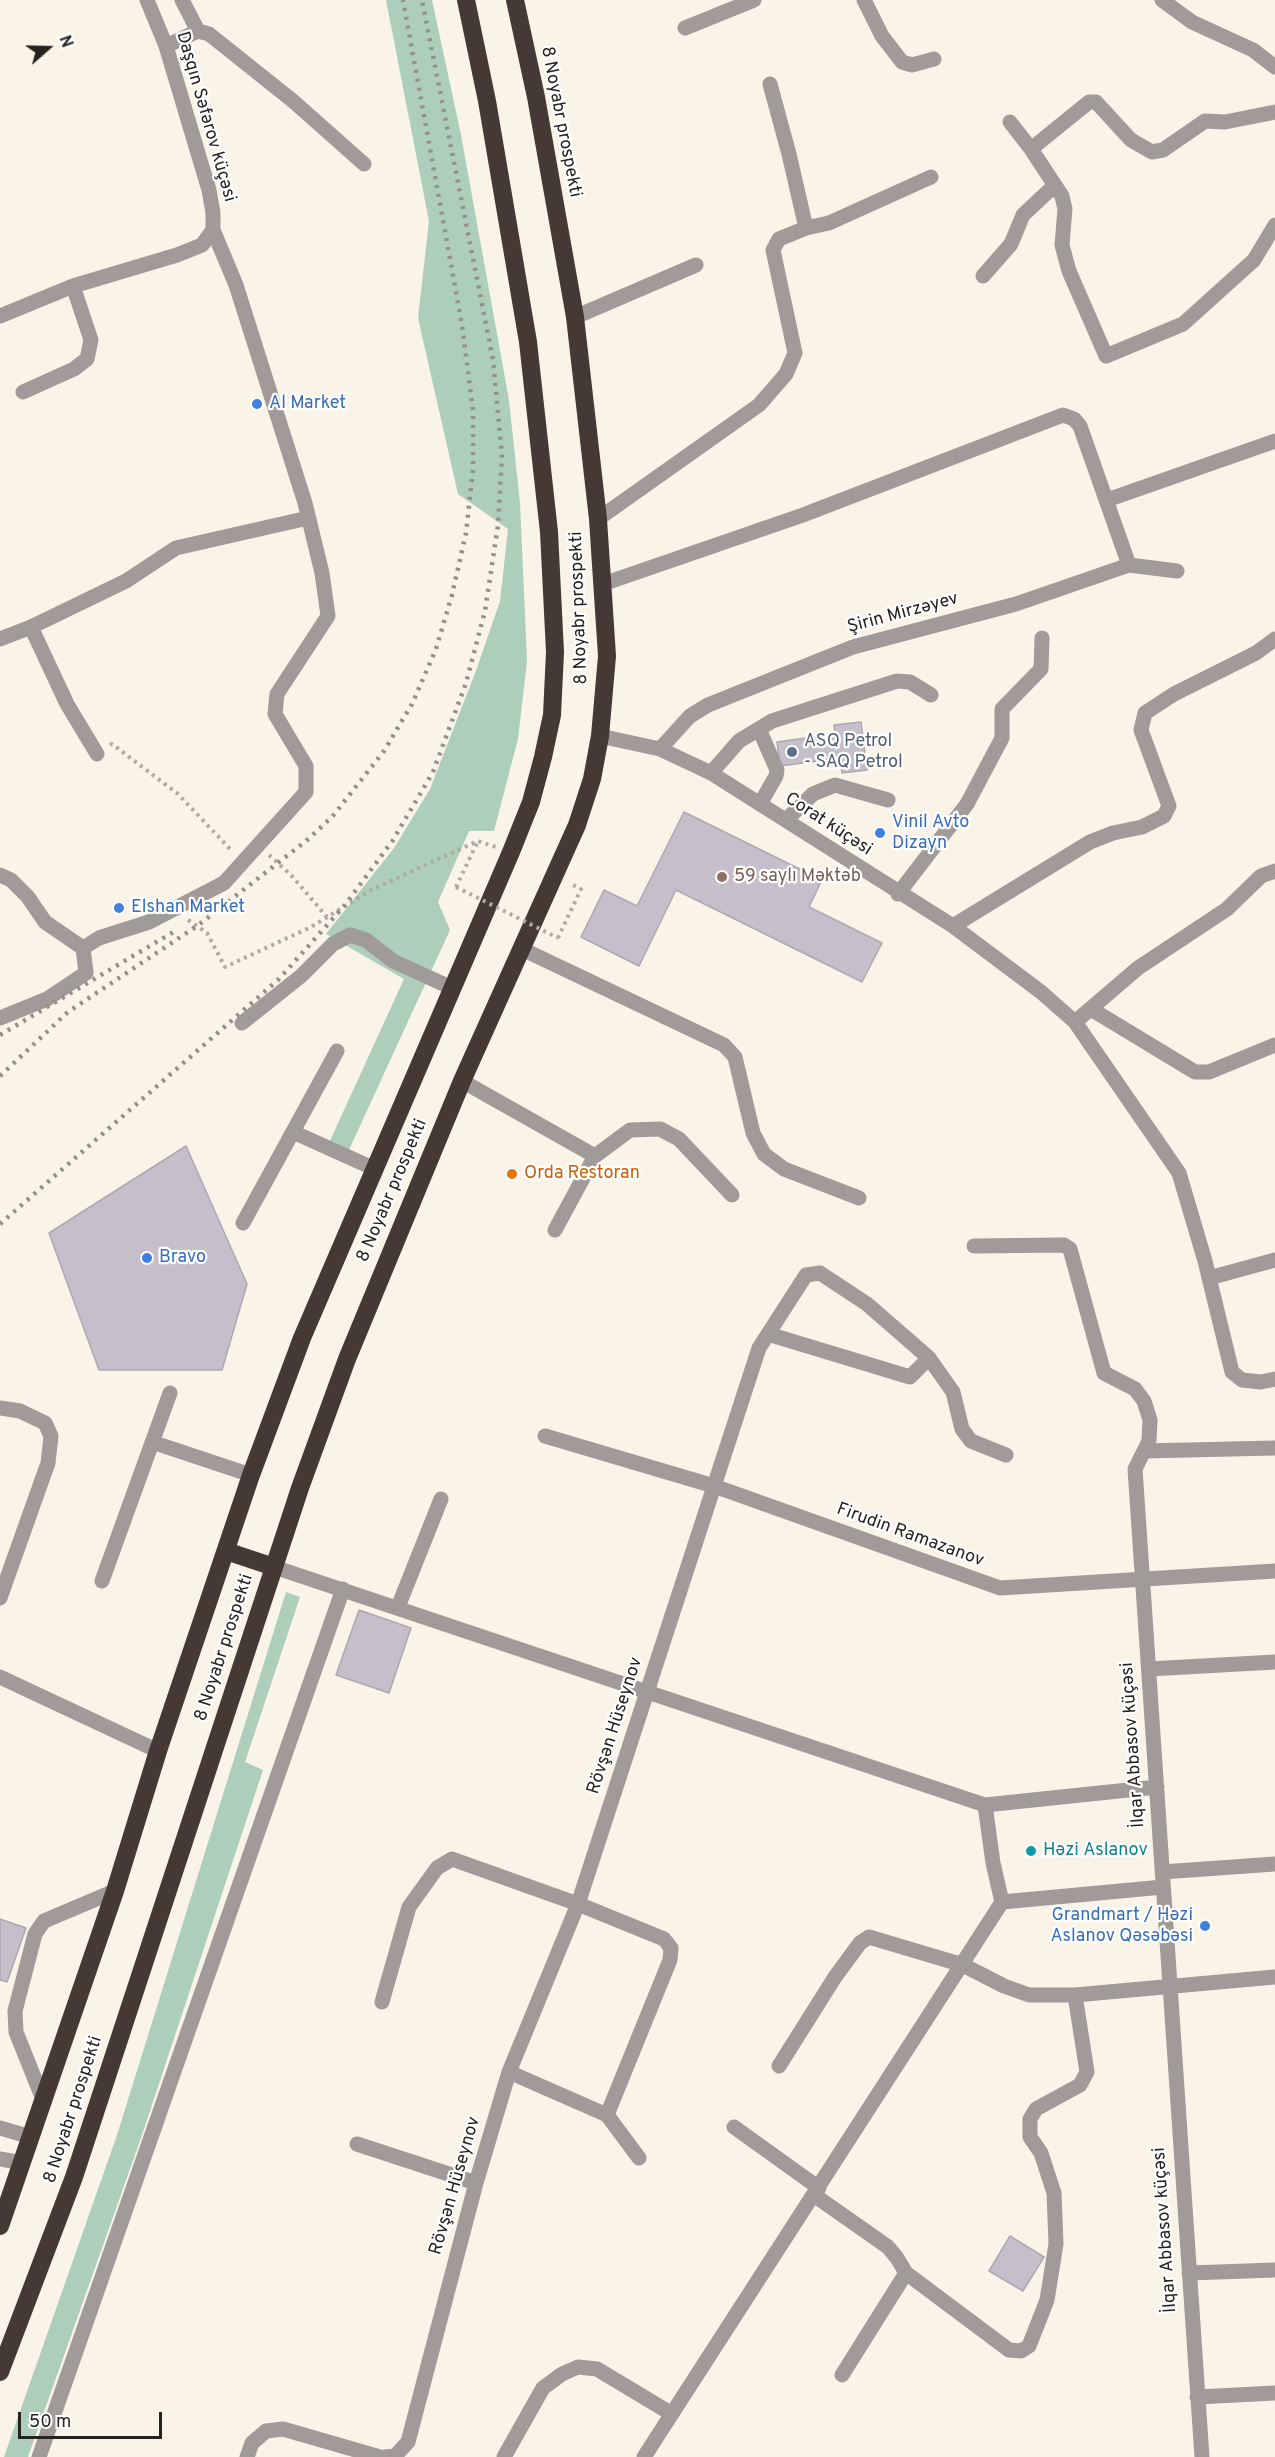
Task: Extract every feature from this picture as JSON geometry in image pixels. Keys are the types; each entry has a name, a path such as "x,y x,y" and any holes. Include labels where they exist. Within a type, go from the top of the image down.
{"highway":[{"name":"8 Noyabr prospekti","path":"0,2226 115,1891 158,1751 251,1475 302,1338 531,802 552,715 555,652 553,592 549,532 528,342 487,101 466,0"},
{"name":"8 Noyabr prospekti","path":"0,2372 74,2177 274,1567 346,1359 409,1203 577,825 592,779 600,736 607,656 598,519 575,316 536,97 515,0"},
{"path":"226,1551 274,1567"}],"street":[{"name":"Daşqın Səfərov küçəsi","path":"0,316 73,286 177,255 201,245 213,230 209,190 166,46 147,0"},
{"path":"182,0 198,31"},
{"path":"686,28 754,0"},
{"path":"864,0 882,36 902,62 912,65 934,59"},
{"path":"1162,0 1192,22 1253,50 1275,67"},
{"path":"166,46 198,31 209,34 293,101 364,164"},
{"path":"770,84 806,228"},
{"path":"1031,149 1089,102 1096,102 1131,140 1152,152 1163,150 1205,121 1224,122 1275,112"},
{"path":"1010,122 1062,196 1065,209 1062,245 1069,271 1106,356 1183,324 1254,260 1275,225"},
{"path":"598,519 759,405 786,375 795,353 773,250 778,239 806,228 829,223 931,177"},
{"path":"983,276 1011,244 1023,215 1054,185"},
{"path":"83,948 99,938 150,922 224,883 259,847 306,792 306,766 276,714 276,694 328,616 322,573 308,518 236,285 213,230"},
{"path":"575,316 696,265"},
{"path":"23,392 74,369 87,359 92,340 73,286"},
{"path":"603,584 803,515 1063,415 1074,419 1080,426 1129,566"},
{"path":"1107,501 1275,441"},
{"path":"0,639 31,627 126,580 176,548 308,518"},
{"name":"Şirin Mirzəyev","path":"660,749 690,716 708,705 843,651 1016,604 1129,566 1177,571"},
{"path":"31,627 67,704 97,754"},
{"path":"898,894 967,804 1002,738 1002,709 1041,669 1042,638"},
{"path":"953,926 1090,842 1113,833 1142,827 1164,816 1169,806 1141,730 1145,713 1174,694 1256,653 1275,639"},
{"path":"711,773 739,741 772,721 897,681 910,682 931,695"},
{"path":"759,729 777,770 760,804"},
{"name":"Corat küçəsi","path":"600,736 660,749 711,773 898,894 953,926 1041,992 1075,1022 1179,1173 1209,1278 1232,1372 1242,1380 1261,1382 1275,1378"},
{"path":"786,820 813,794 835,785 888,800"},
{"path":"1075,1022 1138,968 1227,909 1261,876 1275,871"},
{"path":"0,875 11,880 28,897 45,922 83,948 86,973 47,999 0,1018"},
{"path":"242,1023 301,976 333,944 350,935 366,940 393,961 452,988"},
{"path":"522,949 724,1045 735,1057 753,1133 764,1154 784,1169 860,1198"},
{"path":"1091,1009 1195,1072 1209,1072 1275,1045"},
{"path":"243,1223 337,1051"},
{"path":"462,1081 595,1156"},
{"path":"555,1230 595,1156 630,1130 660,1129 679,1139 732,1195"},
{"path":"293,1132 375,1169"},
{"name":"İlqar Abbasov küçəsi","path":"974,1246 1064,1245 1070,1250 1104,1373 1135,1389 1144,1401 1150,1420 1149,1441 1135,1469 1202,2457"},
{"path":"1209,1278 1275,1260"},
{"name":"Rövşən Hüseynov","path":"385,2457 395,2456 408,2442 476,2183 509,2072 578,1904 759,1348 806,1275 820,1274 867,1304 929,1358 953,1392 962,1429 971,1441 1006,1455"},
{"path":"768,1334 910,1377 929,1358"},
{"path":"102,1581 170,1393"},
{"path":"0,1408 20,1411 45,1423 51,1436 48,1464 33,1500 0,1598"},
{"name":"Firudin Ramazanov","path":"545,1436 714,1486 1000,1588 1275,1571"},
{"path":"152,1442 251,1475"},
{"path":"1144,1451 1275,1448"},
{"path":"398,1607 441,1499"},
{"path":"274,1567 985,1805 1157,1787"},
{"path":"39,2457 344,1589"},
{"path":"1149,1669 1275,1662"},
{"path":"0,1677 158,1751"},
{"path":"645,2457 1002,1902 993,1863 985,1805"},
{"path":"381,2002 409,1907 437,1868 452,1859 578,1904 664,1938 671,1948 670,1960 607,2115"},
{"path":"1002,1902 1275,1864"},
{"path":"44,2102 16,2032 15,2011 35,1934 44,1921 115,1891"},
{"path":"779,2066 835,1977 860,1943 869,1937 963,1965 1004,1986 1029,1995 1075,1995 1275,1977"},
{"path":"734,2127 888,2247 906,2273 1009,2350 1021,2350 1029,2346 1047,2300 1056,2244 1054,2193 1041,2153 1030,2137 1030,2119 1036,2109 1080,2085 1088,2072 1075,1995"},
{"path":"509,2072 607,2115 639,2158"},
{"path":"0,2128 31,2138"},
{"path":"357,2144 476,2183"},
{"path":"0,2158 22,2163"},
{"path":"1189,2273 1275,2270"},
{"path":"842,2375 906,2273"},
{"path":"504,2457 543,2388 562,2374 578,2367 597,2369 672,2414"},
{"path":"1197,2397 1275,2393"},
{"path":"247,2457 252,2444 266,2431 283,2428 380,2457"}],"path":[{"path":"97,754 112,744 178,794 231,851 259,847 291,875 327,917"},
{"path":"180,907 189,922 207,933 225,967 327,917 371,890 478,841 511,852"},
{"path":"478,841 456,887 558,939 581,889"}],"green space":[{"path":"386,0 432,0 461,135 509,400 520,503 527,661 518,739 494,831 469,831 438,902 450,930 348,1152 328,1145 404,979 326,934 394,848 430,789 477,668 500,601 508,529 458,494 418,318 429,221"},
{"path":"286,1592 300,1597 245,1762 263,1770 141,2138 28,2457 4,2457 117,2135"}],"building":[{"path":"861,722 867,770 842,773 840,758 780,766 777,742 835,734 834,725"},
{"path":"684,812 822,880 809,907 882,943 862,982 676,890 639,966 581,937 604,890 637,906"},
{"name":"Bravo","path":"186,1146 247,1284 222,1370 99,1370 49,1233"},
{"path":"359,1610 411,1628 389,1693 336,1675"},
{"path":"0,1919 26,1928 7,1982 0,1980"},
{"path":"1010,2236 1044,2257 1023,2291 989,2271"}],"railway":[{"path":"0,1076 68,1012 197,926 306,841 332,817 384,751 412,704 436,649 452,595 466,533 473,470 473,410 462,325 403,0"},
{"path":"0,1224 279,979 345,905 393,840 433,772 466,683 485,611 498,525 502,456 493,360 422,0"},
{"path":"0,1035 175,931"}],"place":[{"name":"Al Market","path":"257,404"},
{"name":"ASQ Petrol - SAQ Petrol","path":"792,752"},
{"name":"Vinil Avto Dizayn","path":"880,833"},
{"name":"59 saylı Məktəb","path":"722,877"},
{"name":"Elshan Market","path":"119,908"},
{"name":"Orda Restoran","path":"512,1174"},
{"name":"Bravo","path":"147,1258"},
{"name":"Həzi Aslanov","path":"1031,1851"},
{"name":"Grandmart / Həzi Aslanov Qəsəbəsi","path":"1205,1926"}]}
